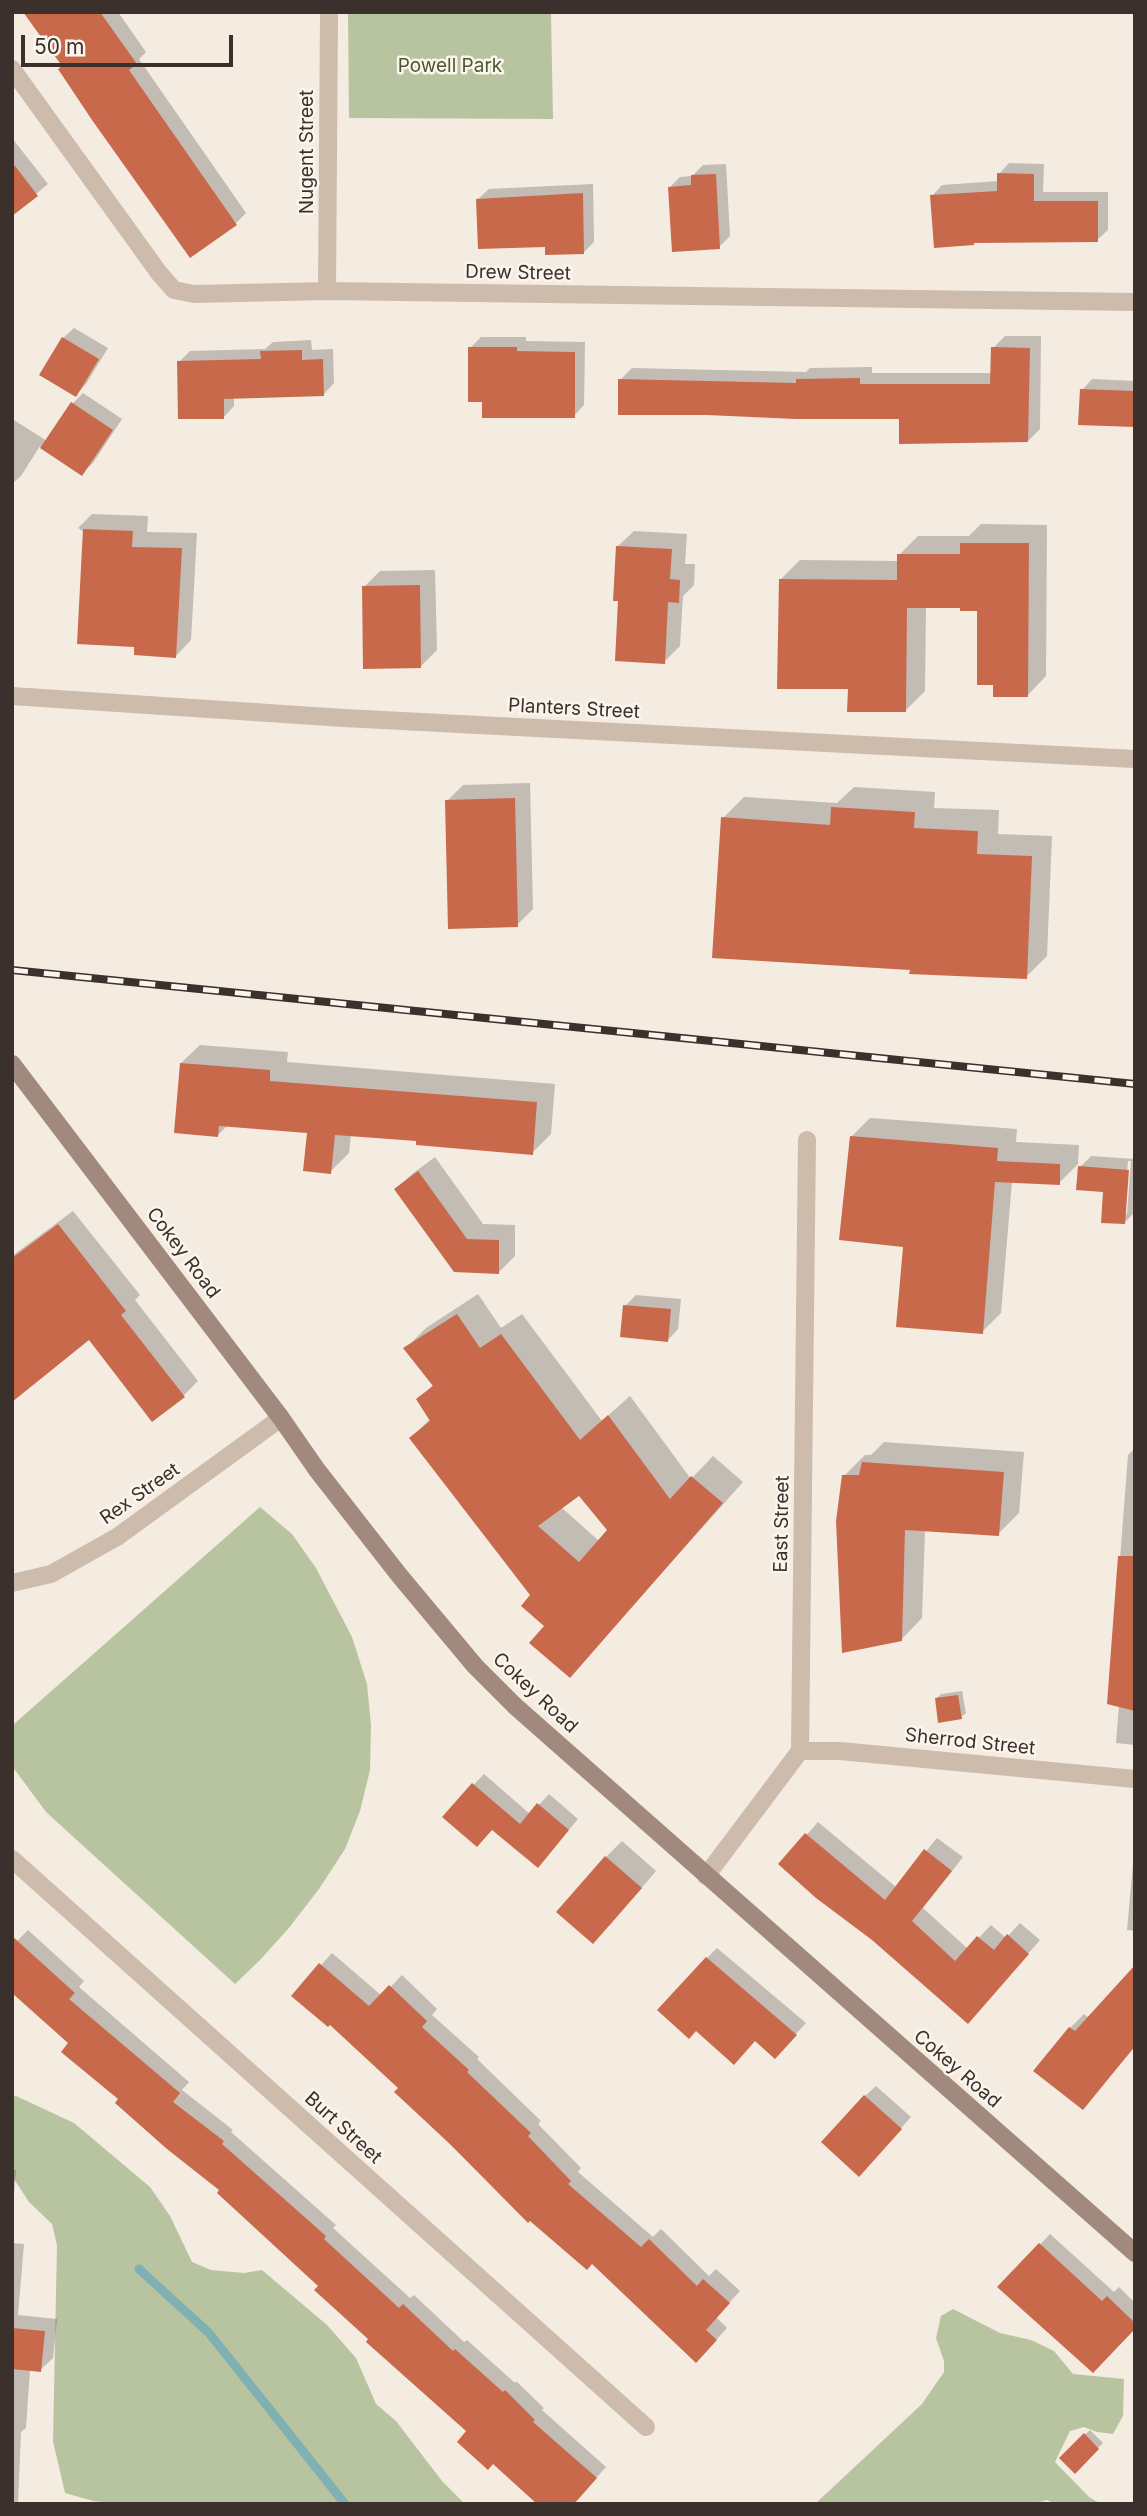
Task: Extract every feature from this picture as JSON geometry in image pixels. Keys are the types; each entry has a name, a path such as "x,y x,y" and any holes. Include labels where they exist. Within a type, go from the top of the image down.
{"street":[{"name":"Nugent Street","path":"327,291 329,12"},
{"name":"Drew Street","path":"12,69 174,290 194,294 327,291 1135,302"},
{"name":"Planters Street","path":"12,696 344,718 1135,759"},
{"name":"Cokey Road","path":"12,1063 281,1418 317,1470 475,1666 515,1706 706,1876 1135,2253"},
{"name":"East Street","path":"800,1751 807,1140"},
{"name":"Rex Street","path":"12,1583 51,1574 117,1537 281,1418"},
{"name":"Sherrod Street","path":"800,1751 840,1751 1135,1779"},
{"path":"706,1876 800,1751"},
{"name":"Burt Street","path":"12,1859 646,2427"}],"green space":[{"name":"Powell Park","path":"348,12 551,12 553,119 349,118"},
{"path":"260,1507 292,1534 316,1568 352,1637 367,1684 371,1726 370,1770 360,1811 345,1849 288,1929 235,1984 46,1812 12,1766 12,1732 14,1724"},
{"path":"16,2096 74,2123 150,2187 170,2216 192,2262 211,2270 244,2273 262,2270 327,2325 356,2358 376,2404 396,2421 442,2481 465,2504 119,2504 93,2501 65,2493 53,2441 57,2245 52,2224 29,2202 12,2176 12,2097"},
{"path":"953,2309 1000,2333 1031,2340 1054,2351 1073,2374 1124,2379 1123,2416 1113,2434 1084,2427 1070,2431 1055,2462 1089,2497 1101,2504 1055,2504 1047,2500 1032,2504 815,2504 922,2404 944,2372 944,2361 936,2338 941,2316"}],"building":[{"path":"23,12 100,12 137,64 129,70 237,225 190,258 92,120 58,69 62,66"},
{"path":"12,162 38,196 12,216"},
{"path":"997,173 1034,174 1034,201 1098,201 1098,242 974,243 934,248 930,195 997,191"},
{"path":"716,174 720,249 672,252 668,187 691,185 691,175"},
{"path":"583,193 584,254 545,255 545,247 478,249 476,199"},
{"path":"62,337 99,359 76,397 39,375"},
{"path":"468,347 517,347 517,351 575,352 575,418 482,418 482,402 468,402"},
{"path":"991,347 1030,348 1028,442 899,444 899,419 618,415 618,379 796,383 796,379 860,378 860,384 990,384"},
{"path":"302,350 302,360 323,359 324,396 224,399 224,419 178,419 177,361 261,359 260,351"},
{"path":"1080,389 1135,391 1135,427 1078,425"},
{"path":"71,402 113,430 82,476 40,448"},
{"path":"83,529 133,531 132,547 182,548 176,658 134,655 134,647 77,644"},
{"path":"960,543 1029,543 1028,697 993,697 993,685 977,685 977,611 960,611 960,608 907,608 906,712 847,712 848,689 777,689 779,579 897,580 897,554 960,554"},
{"path":"616,546 672,549 670,579 680,580 679,603 668,602 665,664 615,661 618,601 613,601"},
{"path":"420,585 421,668 363,669 362,586"},
{"path":"515,798 518,927 448,929 445,800"},
{"path":"831,807 915,812 914,828 978,831 977,854 1032,856 1027,979 909,974 910,970 712,958 721,817 830,825"},
{"path":"180,1063 270,1070 270,1081 537,1102 533,1155 416,1145 416,1141 335,1135 331,1174 303,1171 307,1133 219,1126 218,1137 174,1133"},
{"path":"850,1136 998,1148 997,1161 1060,1164 1060,1185 995,1182 983,1334 896,1327 903,1247 839,1240"},
{"path":"1078,1166 1129,1170 1125,1224 1101,1223 1103,1192 1076,1190"},
{"path":"418,1171 467,1239 499,1240 499,1274 454,1272 394,1189"},
{"path":"58,1224 126,1311 121,1315 185,1397 152,1422 89,1340 12,1402 12,1258"},
{"path":"623,1305 671,1309 668,1342 620,1337"},
{"path":"457,1314 480,1348 501,1334 580,1440 608,1415 670,1499 691,1476 723,1503 570,1678 529,1643 544,1626 521,1606 530,1595 409,1438 430,1421 416,1399 433,1386 403,1348","holes":["579,1496 607,1530 579,1562 538,1526"]},
{"path":"862,1462 1004,1472 999,1536 905,1530 902,1641 842,1653 836,1521 842,1475 859,1475"},
{"path":"1118,1556 1135,1556 1135,1711 1107,1704"},
{"path":"958,1695 962,1719 938,1723 935,1698"},
{"path":"472,1783 520,1824 537,1803 569,1830 538,1868 492,1830 477,1847 442,1817"},
{"path":"805,1833 885,1900 924,1849 952,1871 912,1921 955,1961 977,1936 994,1950 1007,1934 1029,1954 968,2024 872,1940 816,1898 778,1864"},
{"path":"605,1856 642,1888 593,1944 556,1912"},
{"path":"12,1936 75,1993 69,1999 180,2093 173,2102 224,2141 222,2144 326,2236 324,2239 399,2308 403,2304 453,2351 455,2349 503,2392 505,2390 535,2420 533,2422 597,2478 574,2504 537,2504 493,2464 488,2470 457,2442 466,2431 366,2342 368,2339 314,2290 318,2286 217,2193 219,2190 167,2149 115,2103 118,2099 61,2052 68,2043 12,1993"},
{"path":"706,1957 797,2035 775,2059 755,2041 734,2065 696,2031 689,2039 657,2010"},
{"path":"319,1963 369,2006 389,1985 427,2021 422,2027 531,2133 528,2136 571,2181 568,2184 641,2247 649,2239 697,2286 703,2279 730,2303 706,2330 717,2340 696,2363 592,2264 587,2270 530,2221 528,2223 394,2092 398,2088 330,2025 328,2027 291,1996"},
{"path":"1135,1965 1135,2046 1083,2110 1033,2071 1069,2027 1075,2031"},
{"path":"864,2095 902,2129 859,2177 821,2142"},
{"path":"1039,2243 1102,2301 1107,2296 1135,2323 1135,2329 1093,2373 997,2287"},
{"path":"12,2328 45,2331 41,2372 12,2369"},
{"path":"1084,2433 1099,2449 1075,2474 1059,2458"}],"waterway":[{"path":"139,2269 209,2333 345,2504"}],"railway":[{"path":"12,970 1135,1084"}]}
